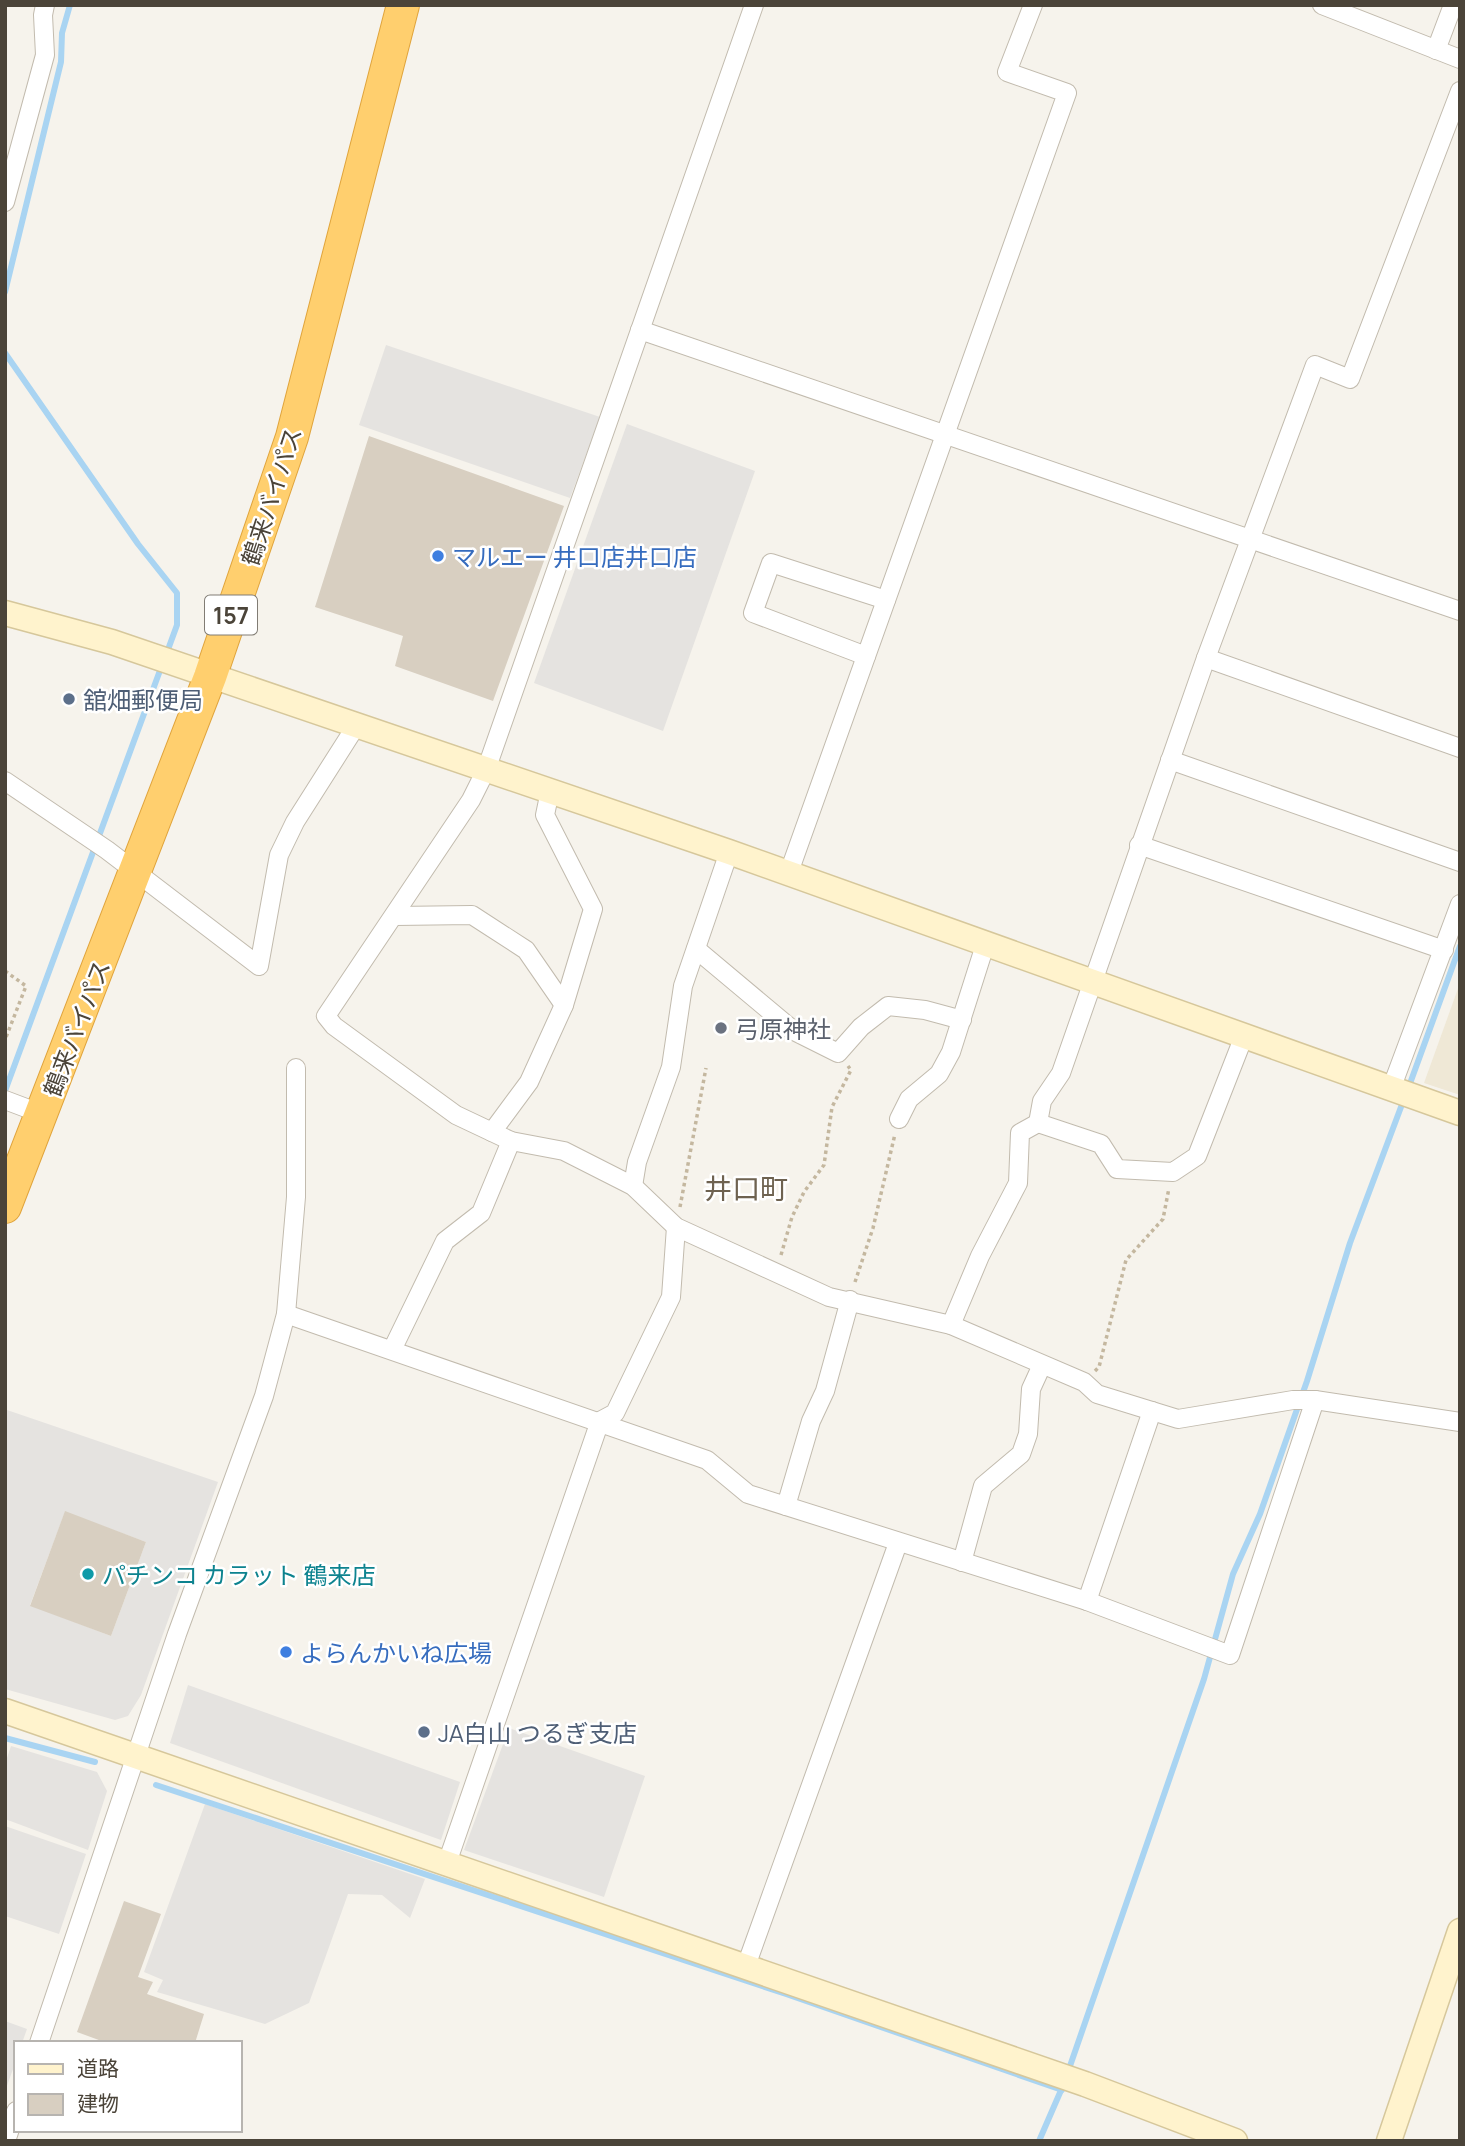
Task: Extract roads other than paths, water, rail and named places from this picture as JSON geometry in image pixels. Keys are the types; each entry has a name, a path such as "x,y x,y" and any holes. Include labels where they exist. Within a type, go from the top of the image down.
{"highway":[{"name":"鶴来バイパス","path":"5,1207 210,677 292,438 403,5"}],"street":[{"path":"5,202 45,55 43,15 46,5"},
{"path":"754,5 486,770 471,800 326,1016 334,1026 456,1115 510,1141 564,1151 633,1186 676,1227 829,1297 951,1325 1084,1382 1097,1394 1178,1419 1305,1400 1460,1422"},
{"path":"788,875 944,433 1068,93 1007,72 1033,5"},
{"path":"1322,5 1460,59"},
{"path":"1436,50 1453,5"},
{"path":"1038,1123 1042,1101 1061,1073 1206,658 1315,365 1350,379 1460,91"},
{"path":"640,330 1460,611"},
{"path":"866,656 753,613 771,563 886,600"},
{"path":"5,613 112,642 729,852 1460,1113"},
{"path":"1206,658 1460,748"},
{"path":"5,781 94,842 259,966 279,855 295,822 356,726"},
{"path":"1170,760 1460,862"},
{"path":"492,1132 529,1082 565,1005 593,909 545,815 550,791"},
{"path":"1139,845 1444,950"},
{"path":"633,1186 637,1162 671,1067 683,986 729,852"},
{"path":"1401,1092 1460,904"},
{"path":"395,916 472,915 526,950 565,1005"},
{"path":"899,1119 909,1099 939,1074 962,1020 986,942"},
{"path":"696,949 794,1031 838,1052 860,1027 888,1006 925,1010 962,1020"},
{"path":"951,1325 980,1255 1018,1183 1020,1133 1038,1123 1101,1144 1117,1169 1173,1172 1197,1156 1244,1036"},
{"path":"40,2041 136,1756 264,1396 286,1314 296,1197 296,1068"},
{"path":"5,1100 42,1114"},
{"path":"392,1350 445,1241 481,1213 510,1141"},
{"path":"447,1863 600,1421 615,1413 671,1297 676,1227"},
{"path":"786,1506 811,1421 825,1391 850,1300"},
{"path":"286,1314 707,1460 748,1494 1087,1601 1230,1655 1305,1400"},
{"path":"962,1562 983,1486 1021,1454 1028,1434 1031,1389 1042,1364"},
{"path":"1087,1601 1152,1411"},
{"path":"746,1966 898,1543"},
{"path":"5,1711 1085,2084 1235,2141"},
{"path":"1389,2141 1460,1931"},
{"path":"6,2141 14,2117"}],"waterway":[{"path":"5,292 61,62 62,33 70,5"},
{"path":"5,353 138,544 177,593 177,625 166,655"},
{"path":"5,1091 162,665"},
{"path":"1408,1089 1460,946"},
{"path":"1070,2066 1204,1679 1233,1574 1260,1514 1307,1381 1350,1243 1404,1099"},
{"path":"5,1738 95,1762"},
{"path":"156,1785 786,1994 1062,2090"},
{"path":"1039,2141 1062,2088"}],"place":[{"name":"マルエー 井口店井口店","path":"438,556"},
{"name":"舘畑郵便局","path":"69,699"},
{"name":"弓原神社","path":"721,1028"},
{"name":"パチンコ カラット 鶴来店","path":"88,1574"},
{"name":"よらんかいね広場","path":"286,1652"},
{"name":"JA白山 つるぎ支店","path":"424,1732"}],"district":[{"name":"井口町","path":"746,1188"}]}
